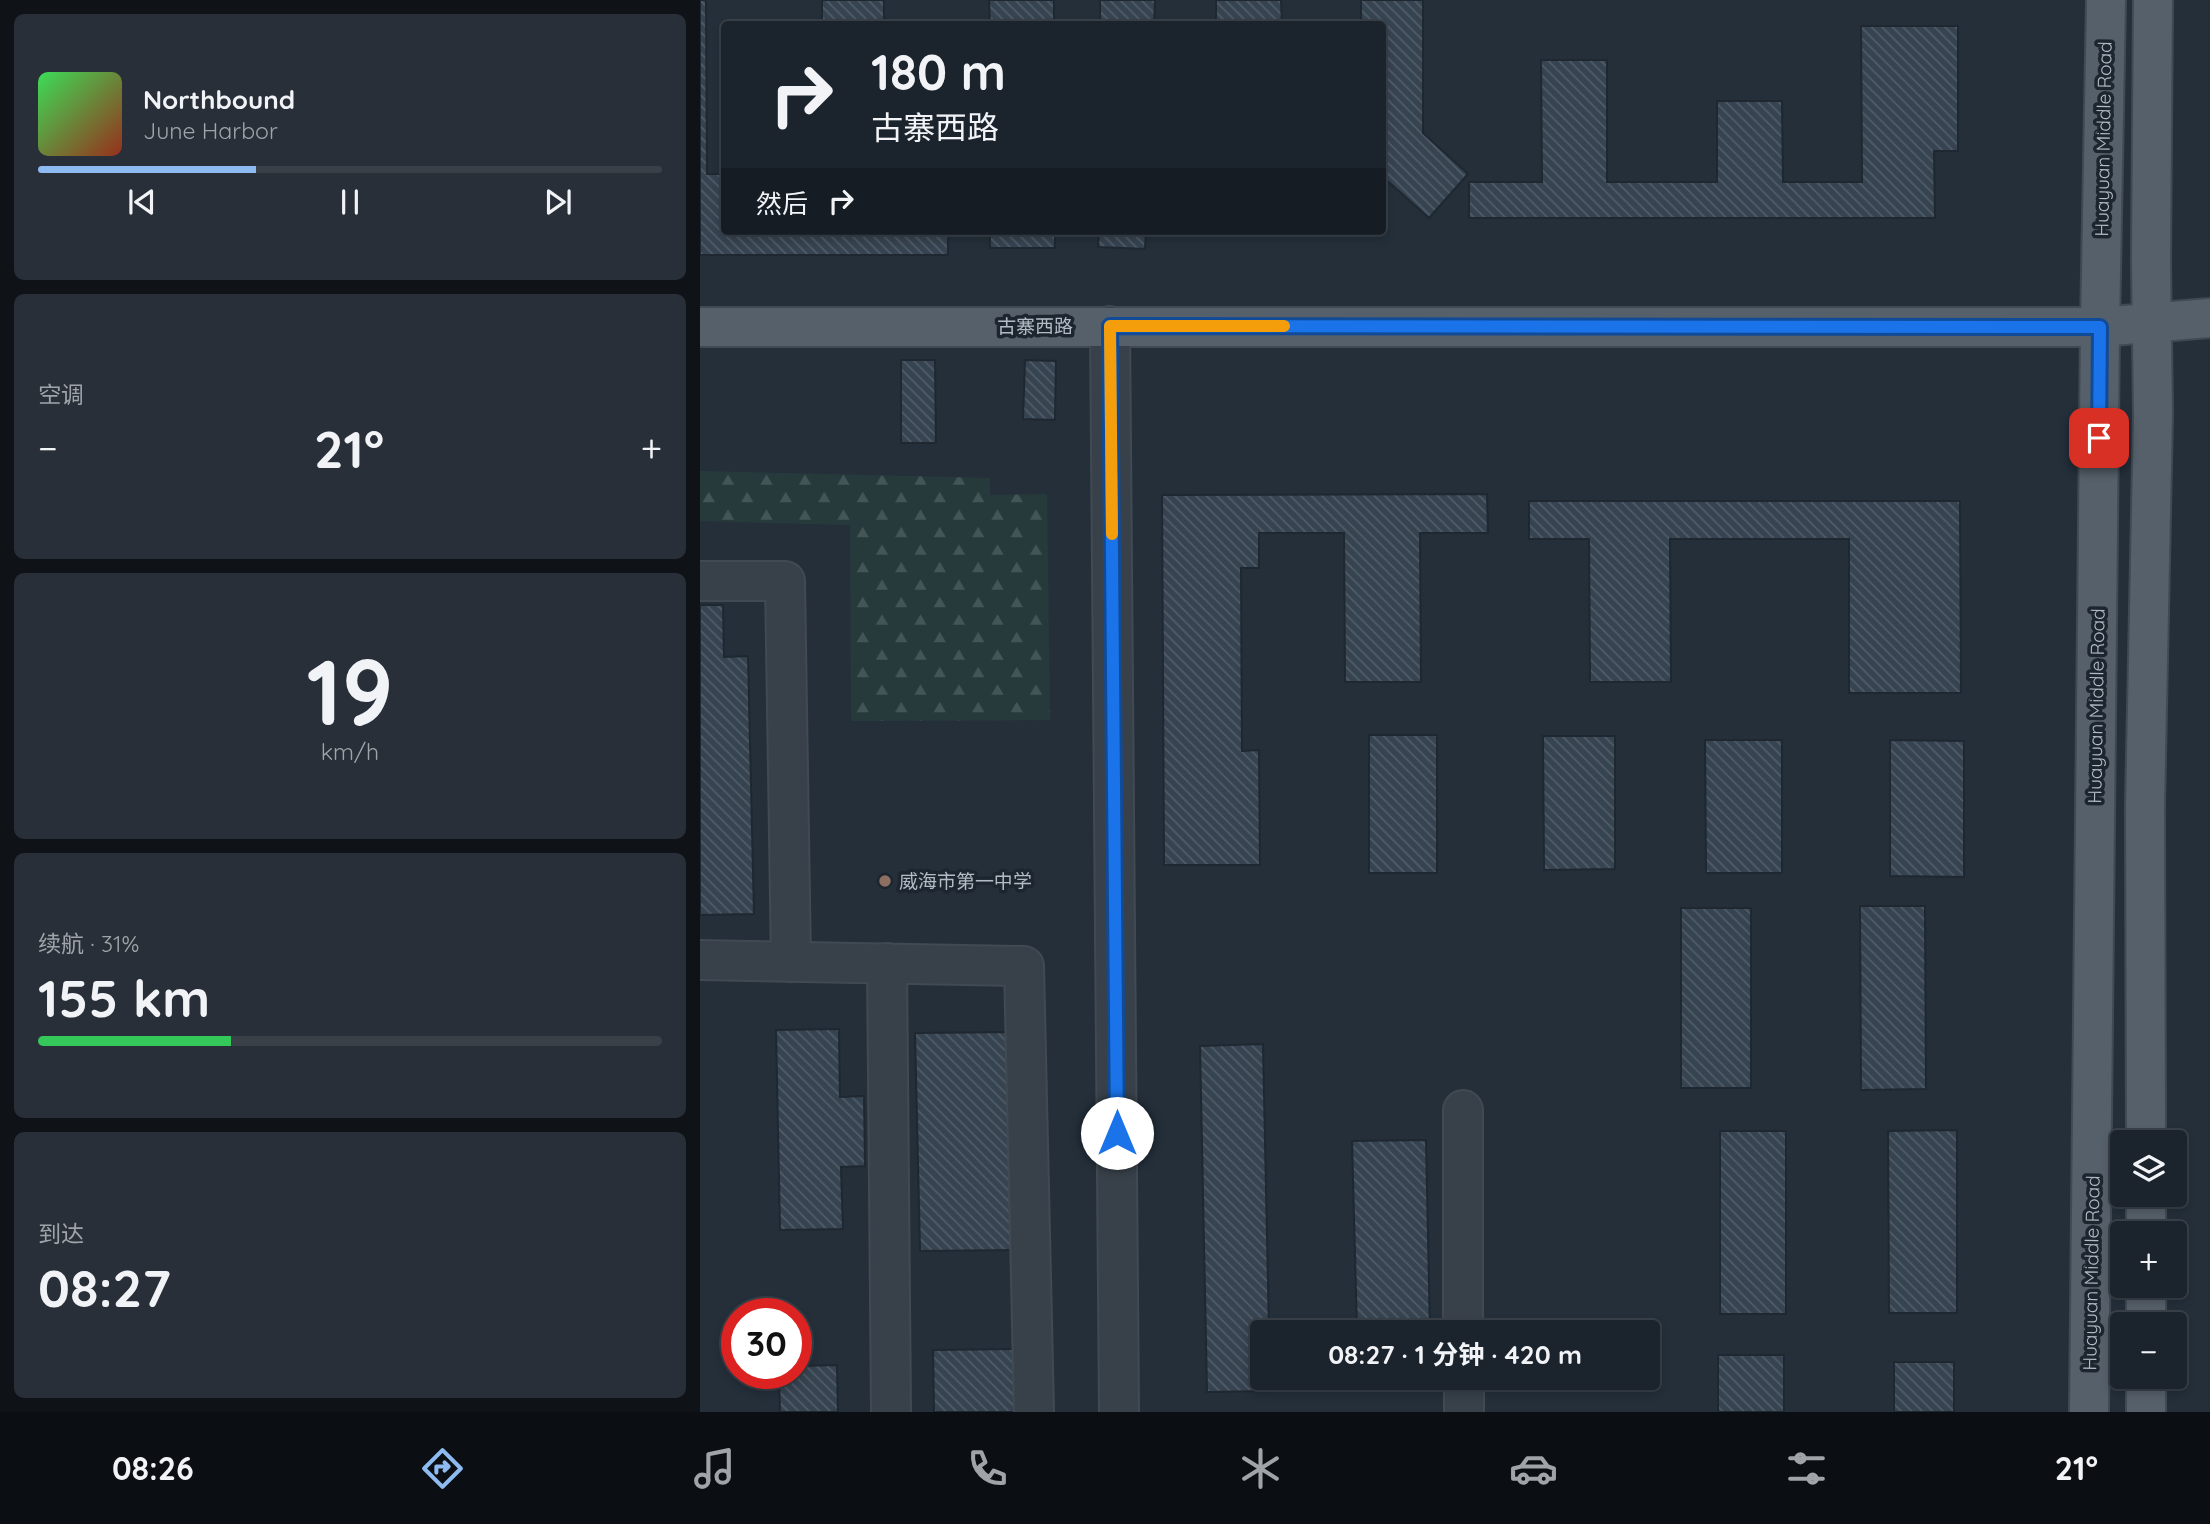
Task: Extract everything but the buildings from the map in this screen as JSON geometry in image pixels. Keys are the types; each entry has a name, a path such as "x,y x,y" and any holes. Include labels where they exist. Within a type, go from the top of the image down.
{"main road":[{"name":"Huayuan Middle Road","path":"2090,1412 2100,327 2106,0"},
{"path":"2146,1130 2145,806 2153,414 2153,0"},
{"name":"古寨西路","path":"700,327 2100,327 2210,318"},
{"path":"2146,1389 2146,1412"}],"street":[{"path":"1110,326 1119,1412"},
{"path":"700,581 785,581 791,962"},
{"path":"700,960 1024,966 1034,1412"},
{"path":"887,963 891,1412"},
{"path":"1463,1110 1464,1320"},
{"path":"1464,1390 1464,1412"}],"green space":[{"path":"700,471 990,478 990,495 1047,494 1050,720 851,721 850,525 700,521"}],"slow traffic":[{"path":"1112,534 1110,326 1284,326"}],"place":[{"name":"威海市第一中学","path":"885,881"}],"route":[{"path":"1117,1133 1110,326 2100,327 2099,438"}]}
